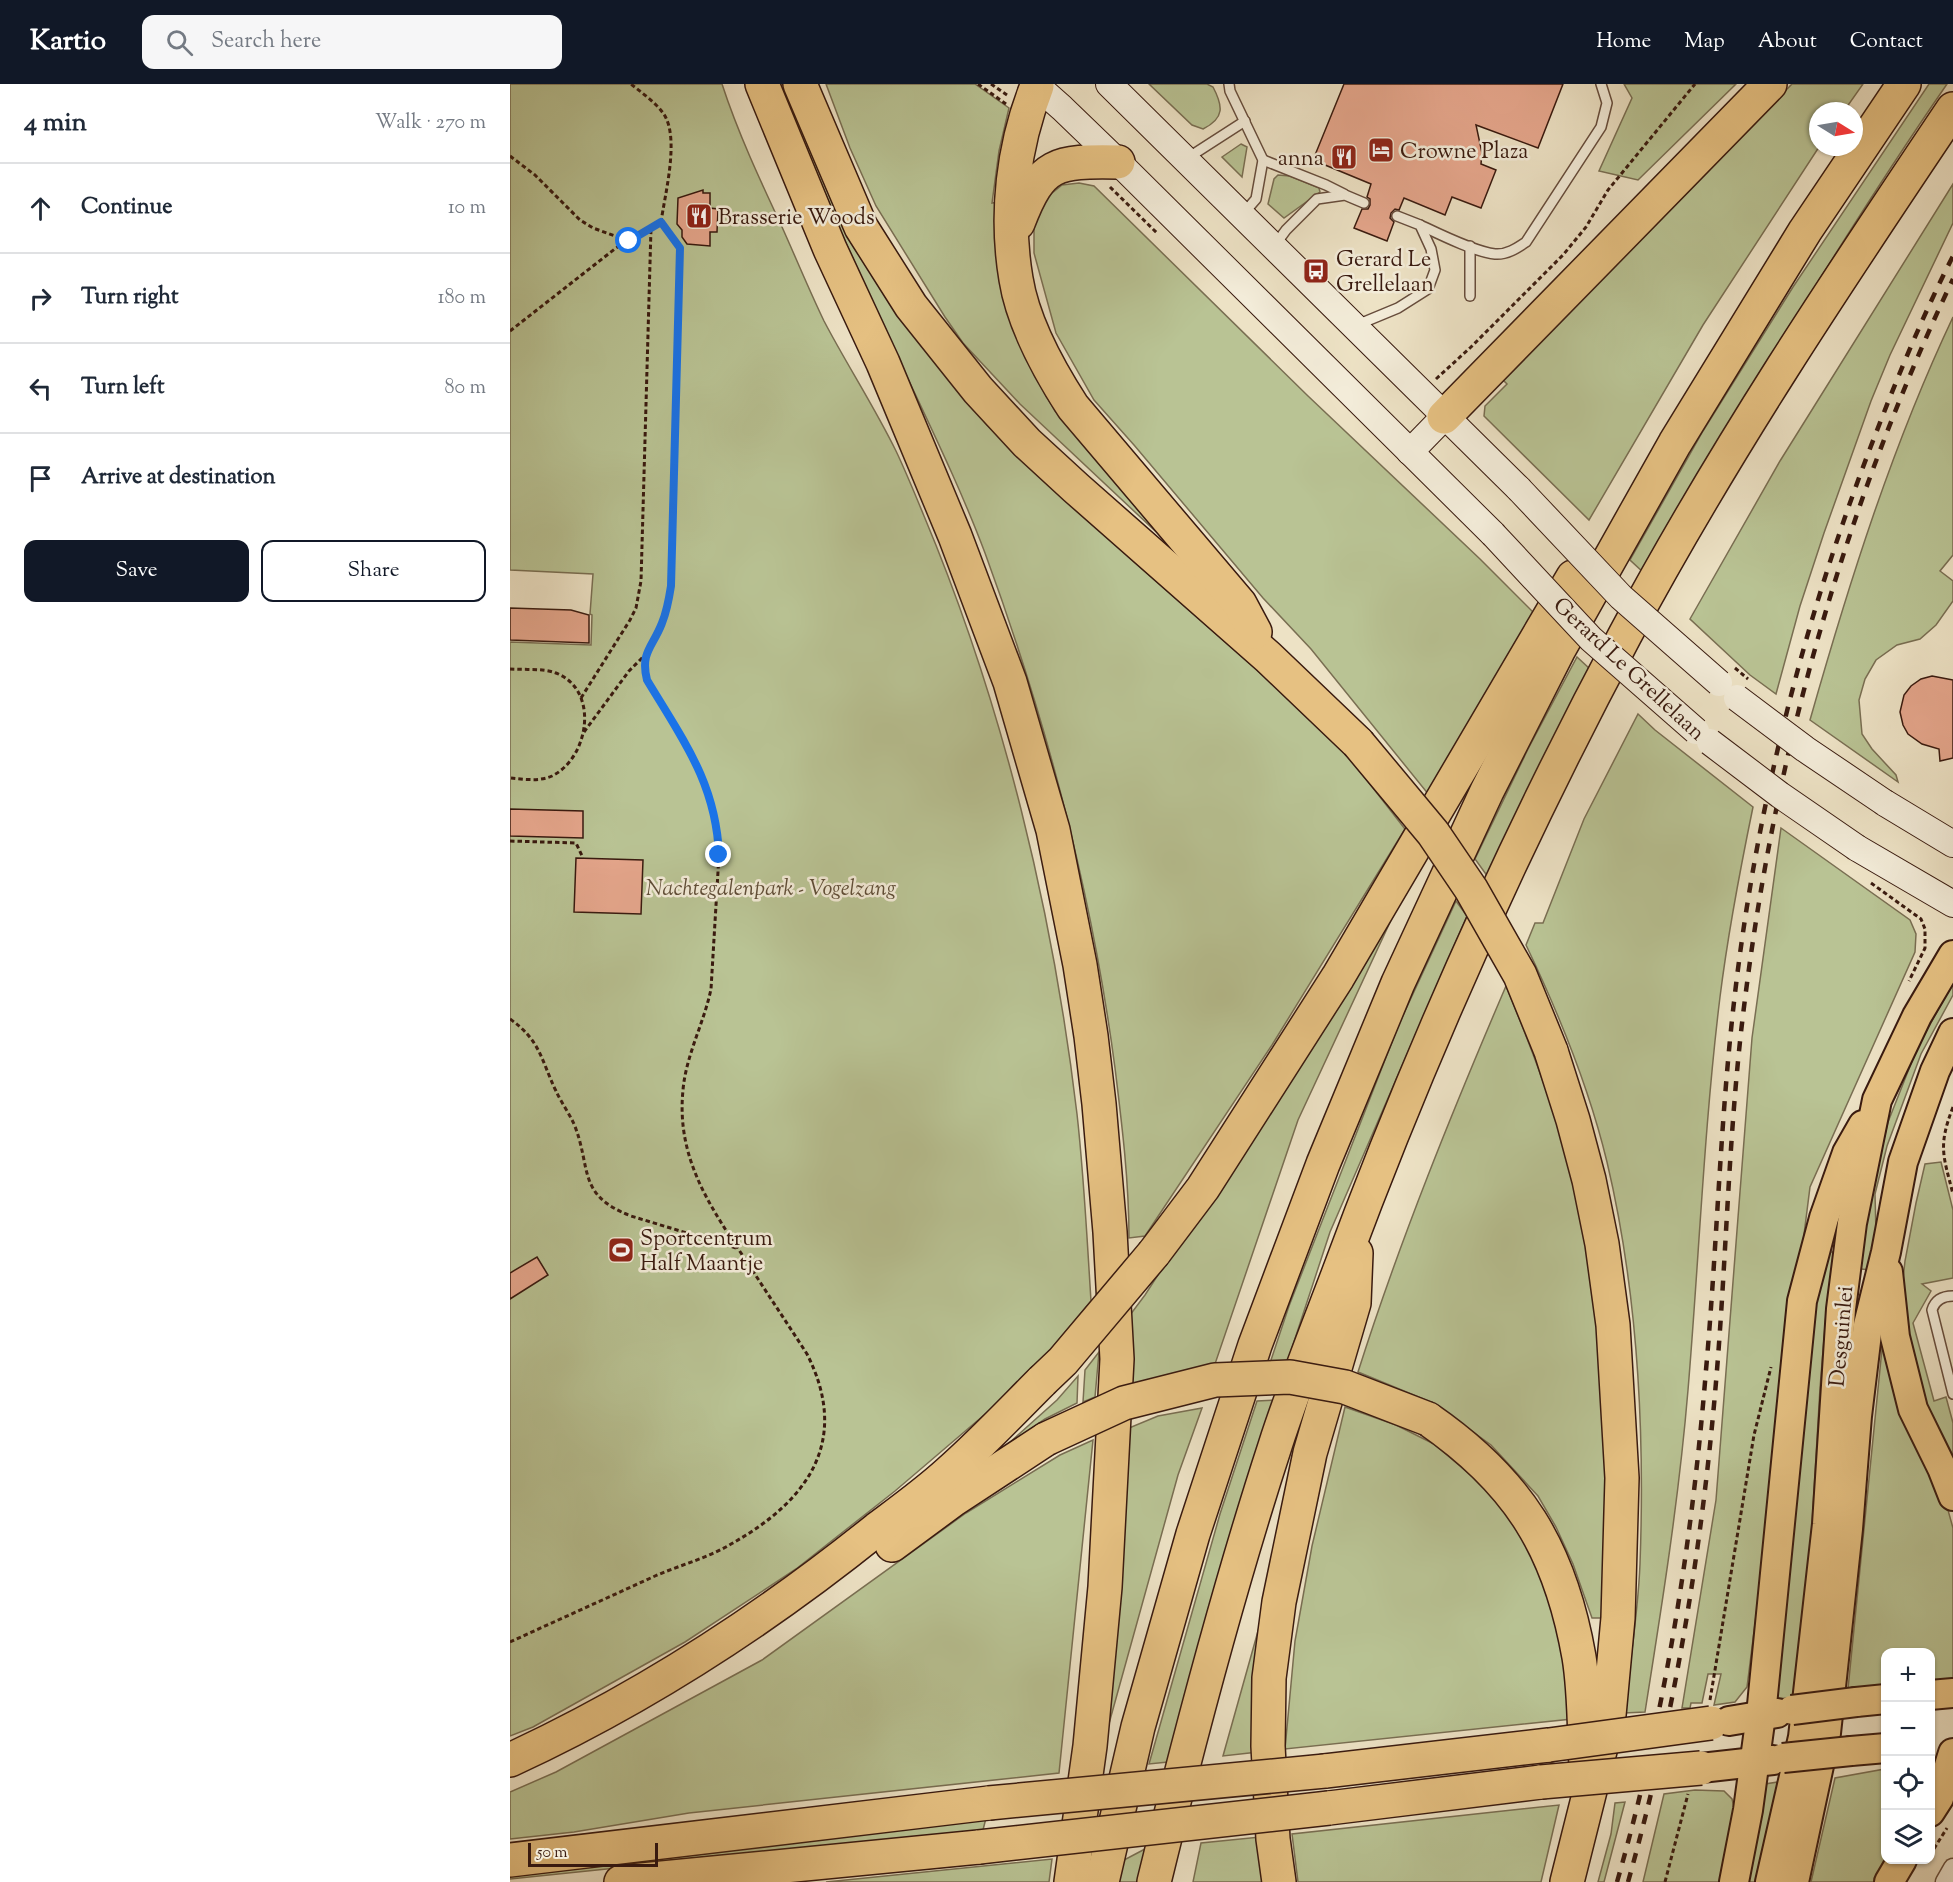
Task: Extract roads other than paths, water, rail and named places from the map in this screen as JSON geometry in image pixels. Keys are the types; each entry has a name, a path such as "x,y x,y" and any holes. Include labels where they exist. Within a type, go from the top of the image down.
{"highway":[{"path":"762,84 830,249 882,363 955,536 1010,682 1053,830 1080,965 1099,1104 1118,1359 1105,1587 1090,1746 1071,1882"},
{"path":"800,84 861,227 911,306 978,390 1027,443 1268,657 1359,743 1433,834 1471,890 1520,975 1551,1051 1589,1180 1602,1244 1613,1325 1619,1405 1622,1547 1613,1684 1609,1715 1567,1882"},
{"path":"1444,417 1770,84"},
{"path":"1863,111 1881,84"},
{"path":"1102,1882 1138,1727 1193,1534 1255,1344 1323,1164 1398,983 1487,791 1581,609 1687,422 1805,231 1904,84"},
{"path":"1033,96 1017,150 1011,242 1016,281 1041,350 1056,381 1092,431 1240,604 1268,657"},
{"path":"1154,1882 1198,1705 1239,1558 1277,1440 1389,1139 1468,953 1535,812 1626,633 1721,468 1817,312 1953,109"},
{"path":"510,1760 619,1706 687,1666 827,1570 948,1473 1063,1361 1154,1253 1203,1188 1338,976 1710,345 1833,156"},
{"path":"1011,242 1034,187 1046,173 1071,164 1114,174"},
{"path":"1279,1882 1273,1839 1268,1746 1269,1678 1279,1602 1310,1453 1354,1303 1357,1224"},
{"path":"510,1775 613,1729 671,1698 783,1626 953,1500 1046,1439 1124,1403 1215,1380 1290,1377 1345,1387 1428,1419 1460,1442 1500,1479 1530,1519 1554,1563 1569,1609 1579,1659 1588,1798"},
{"path":"510,1860 989,1803 1325,1772 1720,1722"},
{"path":"621,1882 979,1847 1541,1782 1701,1768"}],"main road":[{"name":"Desguinlei","path":"1815,1735 1841,1309 1852,1223 1877,1100 1917,1016 1953,955"},
{"name":"Desguinlei","path":"1815,1735 1848,1529 1857,1416 1868,1325 1886,1252 1903,1162 1935,1071 1953,1033"},
{"path":"1734,1882 1748,1810 1761,1715 1802,1301 1824,1218 1847,1153 1877,1100"},
{"path":"1886,1252 1894,1337 1913,1409 1953,1496"},
{"path":"1935,1695 1953,1693"},
{"path":"1720,1722 1792,1710 1881,1700"},
{"path":"1770,1882 1815,1735"},
{"path":"1794,1882 1815,1735"},
{"path":"1935,1745 1953,1743"},
{"path":"1701,1768 1881,1748"},
{"path":"1942,1805 1953,1753"},
{"path":"1701,1768 1729,1785 1748,1810"},
{"path":"1889,1882 1900,1864"}],"street":[{"name":"Gerard Le Grellelaan","path":"1108,84 1519,489 1621,597 1719,683 1805,749 1885,803 1953,844"},
{"name":"Gerard Le Grellelaan","path":"1033,96 1410,452 1493,534 1591,639 1696,730 1780,795 1857,848 1953,904"},
{"path":"1410,452 1444,417"},
{"path":"1945,1882 1953,1868"}],"lane":[{"path":"1229,84 1263,160 1256,199 1242,216"},
{"path":"1397,216 1495,254 1505,253 1526,242 1601,127 1607,103 1601,84"},
{"path":"1185,160 1245,121"},
{"path":"1263,160 1364,203"},
{"path":"1274,247 1286,230 1317,199 1345,195"},
{"path":"1353,326 1398,308 1428,289 1434,270 1431,249 1420,225"},
{"path":"1470,246 1470,296"},
{"path":"1953,1296 1941,1298 1933,1305 1932,1310 1953,1394"}],"railway":[{"path":"1617,1882 1663,1692 1693,1500 1706,1370 1725,1094 1734,1002 1755,856 1787,713 1827,571 1876,433 1932,299 1953,256"},
{"path":"1628,1882 1660,1756 1673,1692 1704,1500 1717,1370 1740,1045 1758,906 1775,813 1820,631 1848,541 1879,452 1914,365 1953,279"}],"place":[{"name":"Crowne Plaza","path":"1381,150"},
{"name":"anna","path":"1344,157"},
{"name":"Brasserie Woods","path":"699,216"},
{"name":"Gerard Le Grellelaan","path":"1316,271"},
{"name":"Sportcentrum Half Maantje","path":"621,1250"}],"park label":[{"name":"Nachtegalenpark - Vogelzang","path":"771,887"}]}
